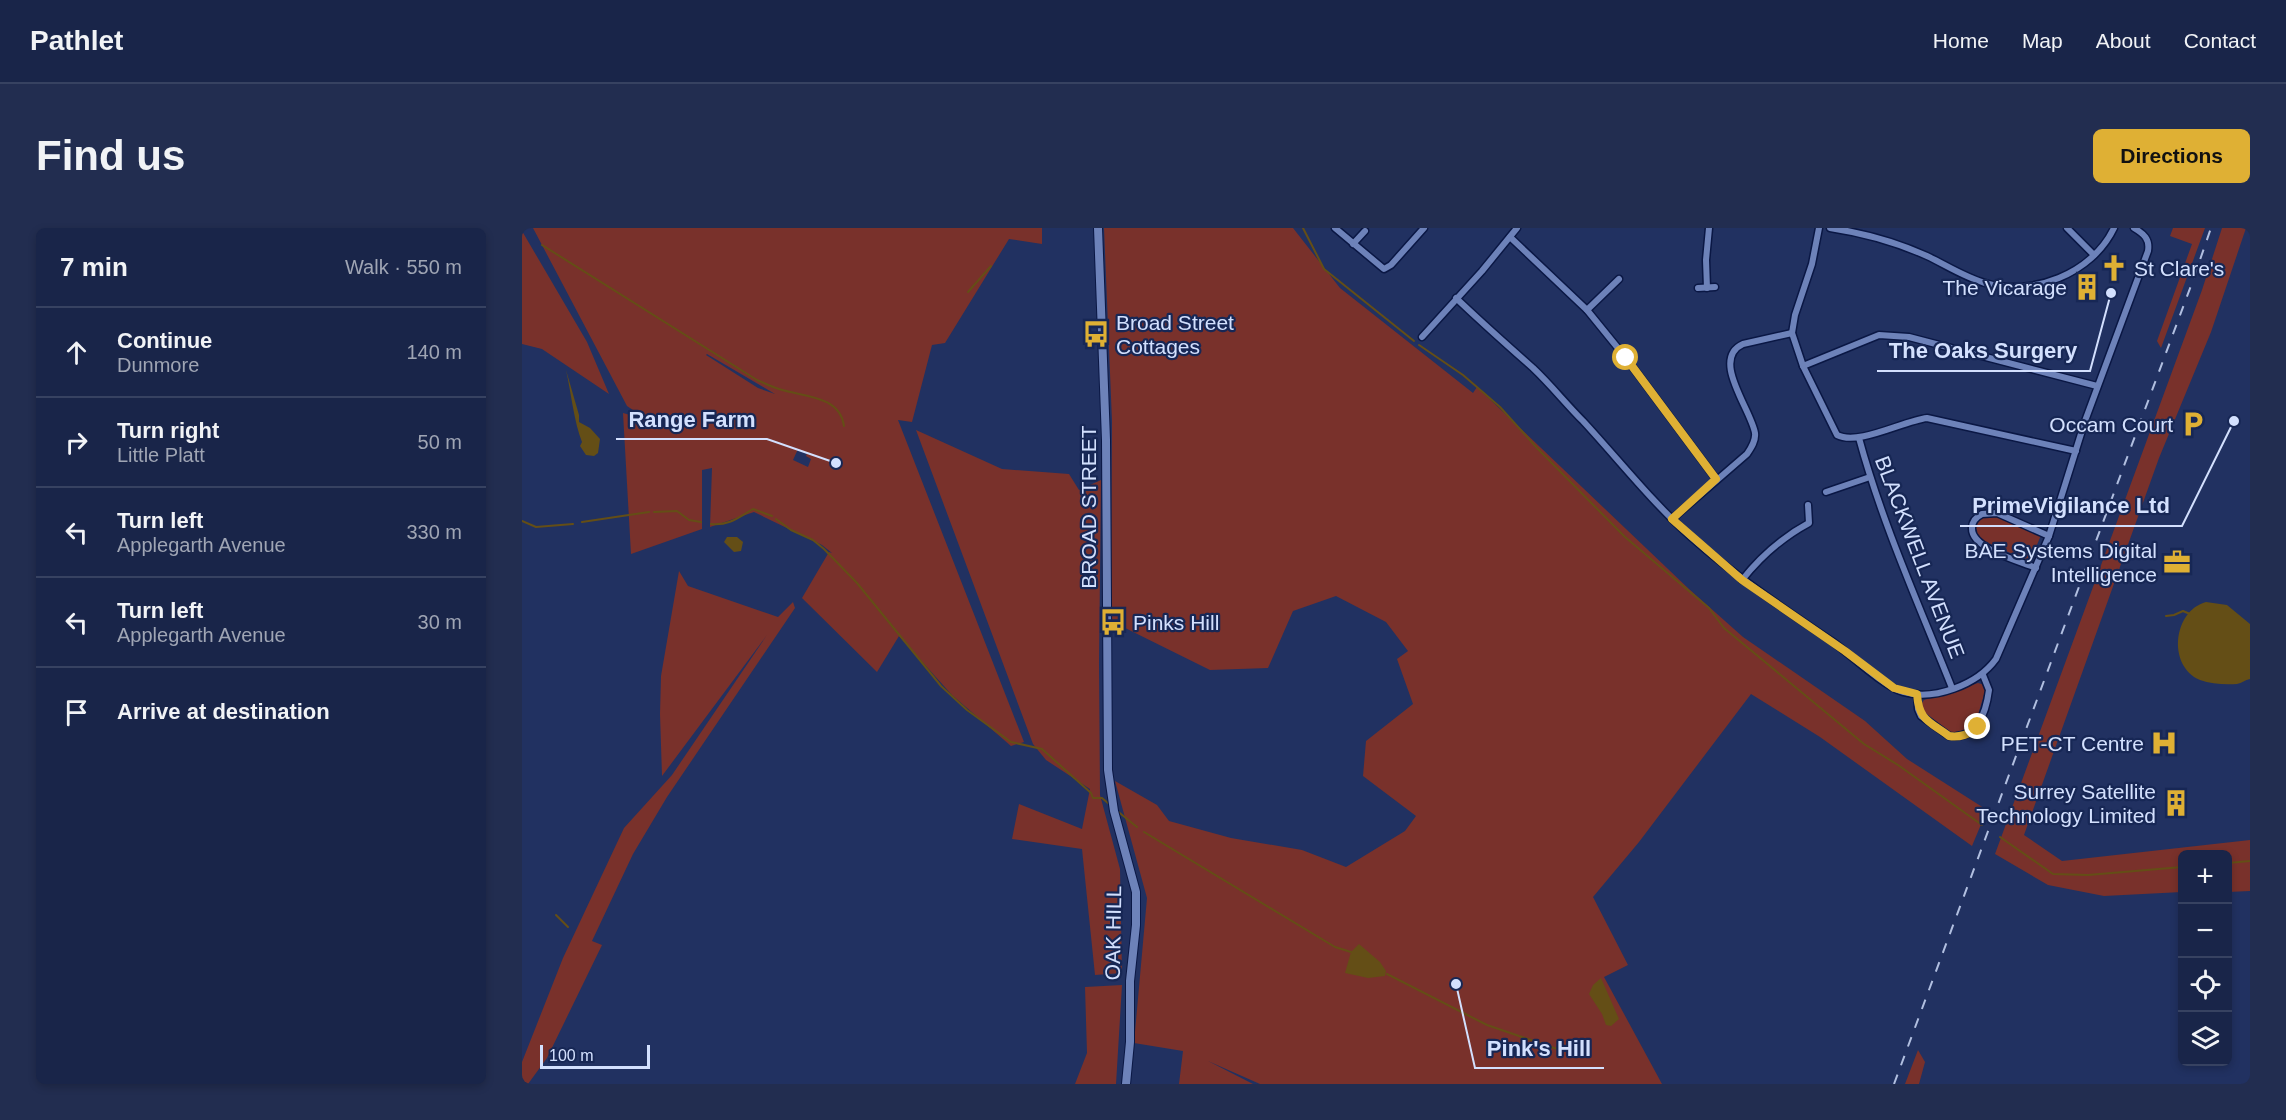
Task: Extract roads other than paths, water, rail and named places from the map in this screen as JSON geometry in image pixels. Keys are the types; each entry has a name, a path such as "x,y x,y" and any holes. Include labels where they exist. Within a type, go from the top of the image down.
{"street":[{"name":"BROAD STREET","path":"1098,228 1106,440 1106,636 1110,786"},
{"path":"1335,228 1384,269 1391,265 1424,228"},
{"path":"1422,337 1517,228"},
{"path":"1707,288 1706,260 1709,228"},
{"path":"1819,228 1812,264 1795,315 1792,333 1803,366 1837,435 1848,439 1859,438 1914,419 1927,418 2076,451"},
{"path":"1830,228 1865,235 1901,246 1985,284 2021,287 2043,284 2061,278 2077,268 2094,255 2114,228"},
{"path":"2067,228 2094,255"},
{"path":"1456,298 1534,370 1672,519 1742,580 1894,688 1917,694 1928,694 1965,684 1983,675 1996,659 2049,536 2097,386 2148,248 2145,235 2134,228"},
{"path":"1353,244 1365,231"},
{"path":"1510,237 1587,310 1626,358 1716,479"},
{"path":"1587,310 1620,278"},
{"path":"1698,288 1715,287"},
{"path":"1672,519 1747,454 1754,440 1755,433 1731,372 1732,354 1743,344 1792,333"},
{"path":"1803,366 1866,339 1888,335 1909,337 2097,386"},
{"name":"BLACKWELL AVENUE","path":"1859,438 1888,529 1952,688"},
{"path":"1826,492 1870,477"},
{"path":"1809,505 1809,523 1816,529"},
{"path":"2036,568 1978,543 1971,530 1972,522 1982,514 1997,513 2049,536"},
{"path":"1742,580 1754,565 1788,534 1809,523"},
{"path":"1917,694 1918,709 1922,716 1949,736 1955,737 1978,727 1989,690 1983,675"},
{"name":"OAK HILL","path":"1110,786 1113,807 1136,892 1136,925 1130,981 1130,1042 1126,1084"}],"waterway":[{"path":"1303,228 1324,269 1414,341"},
{"path":"542,245 757,380 828,403 836,408 844,426"},
{"path":"968,292 991,266"},
{"path":"1419,345 1463,375 1500,407 1625,537 1709,608 1724,628 1864,744 1898,765 1982,825"},
{"path":"711,524 729,522 753,509 772,516"},
{"path":"654,512 677,511 689,520 701,522"},
{"path":"582,522 649,512"},
{"path":"776,519 791,530 813,540 824,549 857,583 941,686 967,710 1011,742 1042,749 1091,793 1093,798 1102,798 1109,804"},
{"path":"522,521 536,527 573,524"},
{"path":"2166,616 2183,611 2190,614"},
{"path":"1116,810 1137,827"},
{"path":"1144,832 1335,947 1351,952"},
{"path":"2000,837 2053,874 2088,875 2178,867"},
{"path":"2232,863 2250,861"},
{"path":"556,915 568,927"},
{"path":"1387,974 1487,1025 1560,1050 1568,1050"},
{"path":"1574,1048 1581,1046"}],"railway":[{"path":"1894,1084 2211,228"}],"place":[{"name":"St Clare's","path":"2114,268"},
{"name":"The Vicarage","path":"2087,287"},
{"name":"The Oaks Surgery","path":"2111,293"},
{"name":"Broad Street Cottages","path":"1096,334"},
{"name":"PrimeVigilance Ltd","path":"2234,421"},
{"name":"Occam Court","path":"2193,424"},
{"name":"Range Farm","path":"836,463"},
{"name":"BAE Systems Digital Intelligence","path":"2177,562"},
{"name":"Pinks Hill","path":"1113,622"},
{"name":"PET-CT Centre","path":"2164,743"},
{"name":"Surrey Satellite Technology Limited","path":"2176,803"},
{"name":"Pink's Hill","path":"1456,984"}]}
